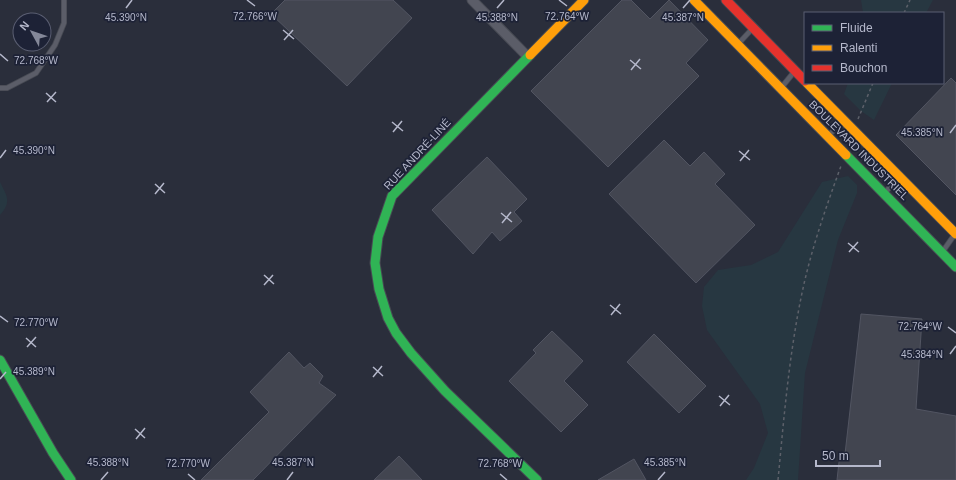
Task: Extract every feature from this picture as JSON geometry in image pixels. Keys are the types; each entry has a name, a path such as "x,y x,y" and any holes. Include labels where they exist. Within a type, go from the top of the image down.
{"street":[{"path":"472,0 528,57"},
{"name":"RUE ANDRÉ-LINÉ","path":"537,480 417,362 395,331 383,300 375,263 379,229 392,196 584,0"},
{"name":"BOULEVARD INDUSTRIEL","path":"694,0 956,267"},
{"name":"BOULEVARD INDUSTRIEL","path":"726,0 804,80"},
{"name":"BOULEVARD INDUSTRIEL","path":"808,84 956,234"},
{"path":"0,360 53,453 71,480"}],"lane":[{"path":"0,88 7,88 36,73 55,45 64,22 64,0"},
{"path":"738,44 753,28"},
{"path":"781,88 795,71"},
{"path":"828,136 844,121"},
{"path":"885,193 899,176"},
{"path":"942,253 956,234"}],"path":[{"path":"904,12 910,0"},
{"path":"854,131 873,84"},
{"path":"778,480 786,388 802,292 823,216 846,154"}],"shaded area":[{"path":"861,0 933,0 927,12 863,12"},
{"path":"848,84 892,84 874,120 861,111 844,94"},
{"path":"848,176 857,185 857,193 838,240 805,373 798,480 746,480 754,468 768,433 760,404 707,330 702,306 704,287 718,270 751,265 778,252 822,182"},
{"path":"0,182 5,191 7,203 0,215"}],"building":[{"path":"285,0 393,0 412,18 347,86 271,14"},
{"path":"622,0 631,0 650,19 669,0 708,40 686,63 699,76 608,167 531,91"},
{"path":"951,78 956,83 956,195 896,135"},
{"path":"664,140 690,166 704,152 725,174 715,184 755,225 696,283 609,194"},
{"path":"487,157 527,199 514,212 522,221 500,241 492,232 473,254 432,210"},
{"path":"861,314 922,319 916,409 956,416 956,480 837,480 840,453 845,454"},
{"path":"552,331 583,361 564,381 588,405 561,432 509,381 536,353 533,350"},
{"path":"654,334 706,386 679,413 627,362"},
{"path":"289,352 304,368 310,363 323,376 319,383 336,395 253,480 201,480 269,412 250,392"},
{"path":"399,456 422,480 374,480"},
{"path":"634,459 646,480 598,480"}],"traffic: fast":[{"path":"530,55 392,196 378,237 375,263 379,289 388,318 396,333 411,353 445,391 537,480"},
{"path":"846,155 956,267"},
{"path":"0,360 53,453 71,480"}],"traffic: slow":[{"path":"530,55 584,0"},
{"path":"694,0 846,155"},
{"path":"808,84 956,234"}],"traffic: jam":[{"path":"726,0 804,80"}]}
